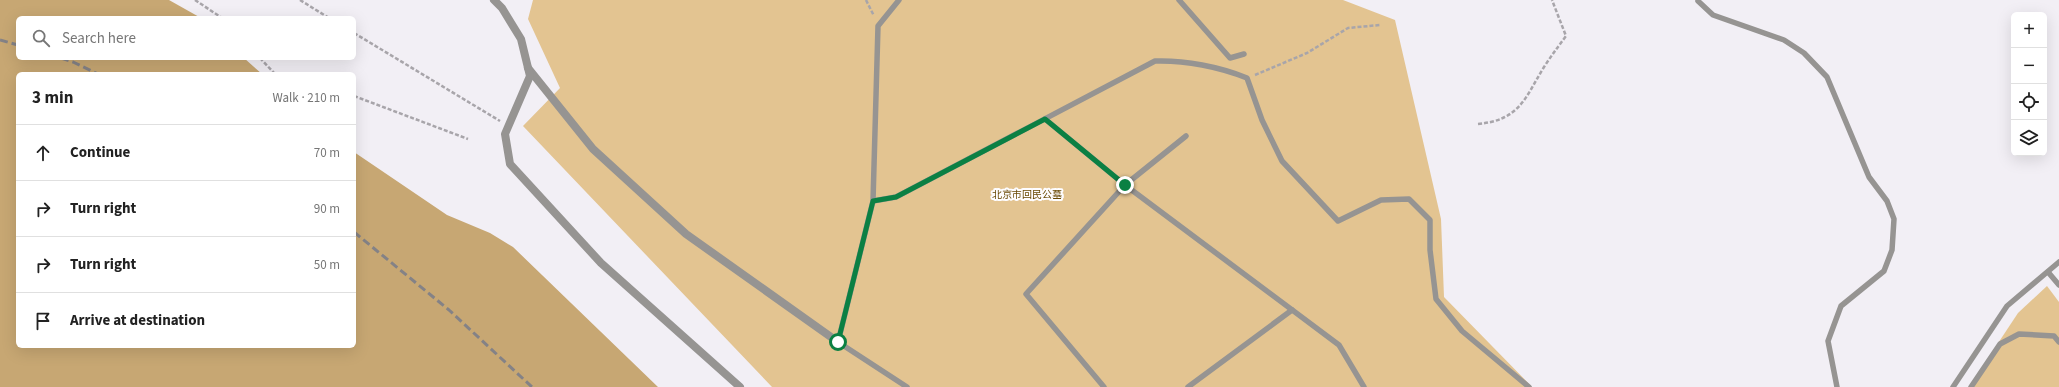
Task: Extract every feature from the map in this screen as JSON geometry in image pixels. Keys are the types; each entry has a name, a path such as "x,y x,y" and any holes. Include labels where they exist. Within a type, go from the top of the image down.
{"street":[{"path":"494,0 502,8 520,39 530,76 505,134 510,164 602,263 740,387"},
{"path":"527,68 593,148 686,234 838,342"}],"lane":[{"path":"898,0 878,26 873,201 838,342 907,387"},
{"path":"1179,0 1230,58 1244,54"},
{"path":"1698,1 1713,15 1784,40 1804,53 1827,77 1869,176 1887,201 1894,219 1892,250 1884,271 1841,306 1828,341 1837,387"},
{"path":"873,201 896,197 1156,61 1174,60 1234,73 1247,78 1262,120 1282,161 1338,221 1381,200 1409,199 1430,220 1430,250 1436,299 1462,331 1529,387"},
{"path":"1045,119 1125,185 1339,345 1364,387"},
{"path":"1104,387 1026,294 1125,185 1186,136"},
{"path":"1953,387 2007,306 2059,262"},
{"path":"2048,272 2059,285"},
{"path":"1188,387 1292,310"},
{"path":"1972,387 2000,344 2019,334 2054,336 2059,342"}],"path":[{"path":"195,0 219,16"},
{"path":"300,0 326,16"},
{"path":"866,0 878,26"},
{"path":"1478,124 1511,114 1524,102 1544,66 1566,36 1552,0"},
{"path":"1247,78 1307,53 1348,28 1380,25"},
{"path":"356,34 509,126"},
{"path":"262,60 273,72"},
{"path":"356,97 468,139"}],"green space":[{"name":"北京市回民公墓","path":"533,0 1343,0 1395,20 1441,219 1444,297 1532,387 772,387 523,126 560,88 528,19"},
{"path":"2047,286 2059,302 2059,387 1969,387 2018,313"}],"shaded area":[{"path":"0,0 169,0 197,16 16,16 16,60 246,60 260,72 16,72 16,348 356,348 356,153 447,215 490,233 513,247 658,387 0,387"}],"railway":[{"path":"0,40 16,44"},
{"path":"67,60 94,72"},
{"path":"356,234 449,310 532,387"}],"route":[{"path":"838,342 873,201 896,197 1045,119 1125,185"}]}
